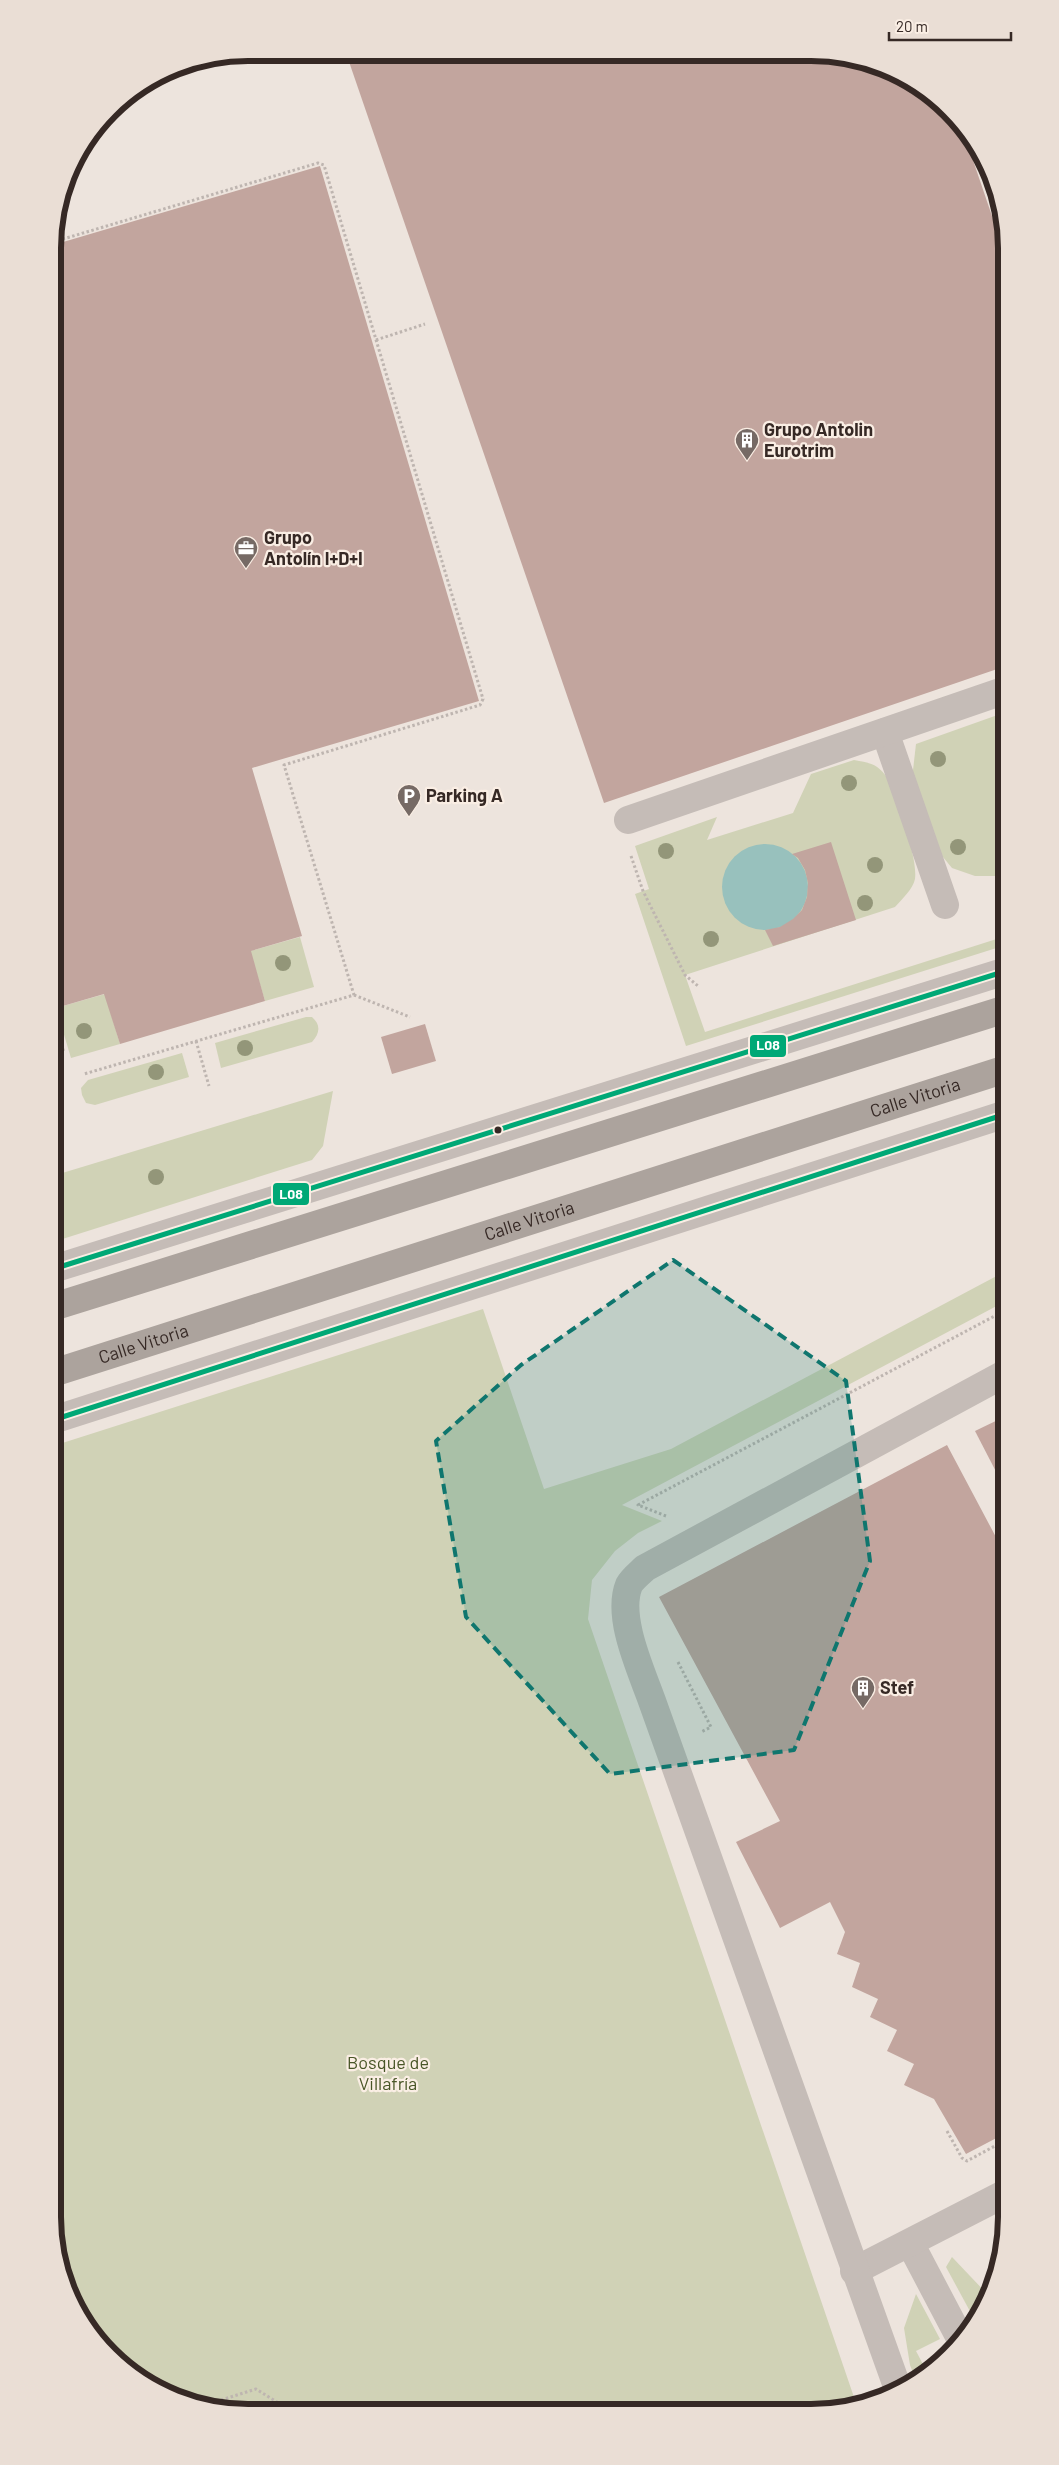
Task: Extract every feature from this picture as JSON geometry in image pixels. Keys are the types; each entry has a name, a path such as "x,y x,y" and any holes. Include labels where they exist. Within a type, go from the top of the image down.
{"highway":[{"path":"61,1304 998,1012"},
{"name":"Calle Vitoria","path":"61,1370 998,1072"}],"street":[{"path":"628,820 998,693"},
{"path":"885,732 945,905"},
{"path":"61,1266 998,974"},
{"path":"61,1417 998,1117"},
{"path":"896,2383 854,2271 655,1710 632,1643 624,1605 630,1583 645,1568 998,1377"},
{"path":"854,2271 998,2197"},
{"path":"910,2243 957,2332"}],"path":[{"path":"62,239 321,163 324,165 483,699 480,705 284,765 354,995"},
{"path":"376,340 425,324"},
{"path":"643,891 685,975 698,986"},
{"path":"84,1074 354,995 410,1017"},
{"path":"196,1041 209,1086"},
{"path":"61,1043 64,1053"},
{"path":"671,1517 638,1505 998,1314"},
{"path":"947,2132 962,2158 967,2161 998,2144"},
{"path":"218,2401 256,2389 280,2404"}],"highlighted area":[{"path":"673,1260 846,1381 870,1561 794,1750 610,1774 466,1617 436,1441 521,1365"}],"green space":[{"path":"998,715 998,875 975,876 952,868 938,851 912,779 916,744"},
{"path":"854,760 874,765 881,770 888,779 906,829 913,856 915,879 907,894 895,907 685,975 705,1032 998,939 998,948 686,1046 635,894 649,889 635,846 717,817 707,840 793,813 811,774"},
{"path":"300,937 314,987 265,1001 250,951"},
{"path":"105,994 120,1044 71,1058 61,1025 61,1007"},
{"path":"306,1017 312,1017 318,1026 317,1035 312,1042 221,1068 215,1043"},
{"path":"182,1053 189,1077 95,1105 86,1103 82,1095 81,1088 88,1080"},
{"path":"333,1091 323,1146 312,1160 61,1239 61,1173"},
{"name":"Bosque de Villafría","path":"998,1275 998,1305 622,1505 662,1521 638,1533 615,1551 592,1580 588,1619 854,2398 810,2404 249,2404 224,2402 188,2394 155,2379 116,2349 93,2321 71,2277 63,2241 61,2216 61,1443 483,1309 544,1489 671,1449"},
{"path":"952,2257 982,2289 971,2313 946,2267"},
{"path":"916,2294 940,2339 916,2351 924,2365 913,2373 910,2365 904,2328"}],"water":[{"path":"765,844 789,851 801,863 808,887 801,911 789,923 765,930 741,923 729,911 722,887 729,863 741,851"}],"building":[{"name":"Grupo Antolin Eurotrim","path":"349,61 810,61 835,63 871,71 915,93 943,116 969,149 996,229 998,249 998,669 604,803"},
{"name":"Grupo Antolín I+D+I","path":"320,166 479,701 252,768 302,936 251,951 265,1001 120,1044 104,994 61,1007 62,242"},
{"path":"831,842 856,920 773,946 765,930 780,927 793,919 802,910 807,897 808,883 805,870 798,858 792,854"},
{"path":"425,1024 436,1061 392,1074 381,1037"},
{"path":"998,1420 998,1476 975,1431"},
{"name":"Stef","path":"947,1445 998,1541 998,2137 966,2154 934,2099 904,2085 914,2064 887,2051 897,2030 870,2017 878,1999 852,1987 860,1963 837,1954 845,1932 830,1902 780,1928 736,1842 780,1821 659,1597"}],"transit line":[{"name":"L08","path":"61,1266 998,974"},
{"name":"L08","path":"61,1417 998,1117"}],"place":[{"name":"Grupo Antolin Eurotrim","path":"747,461"},
{"name":"Grupo Antolín I+D+I","path":"246,569"},
{"name":"Parking A","path":"409,817"},
{"name":"Stef","path":"863,1709"}]}
